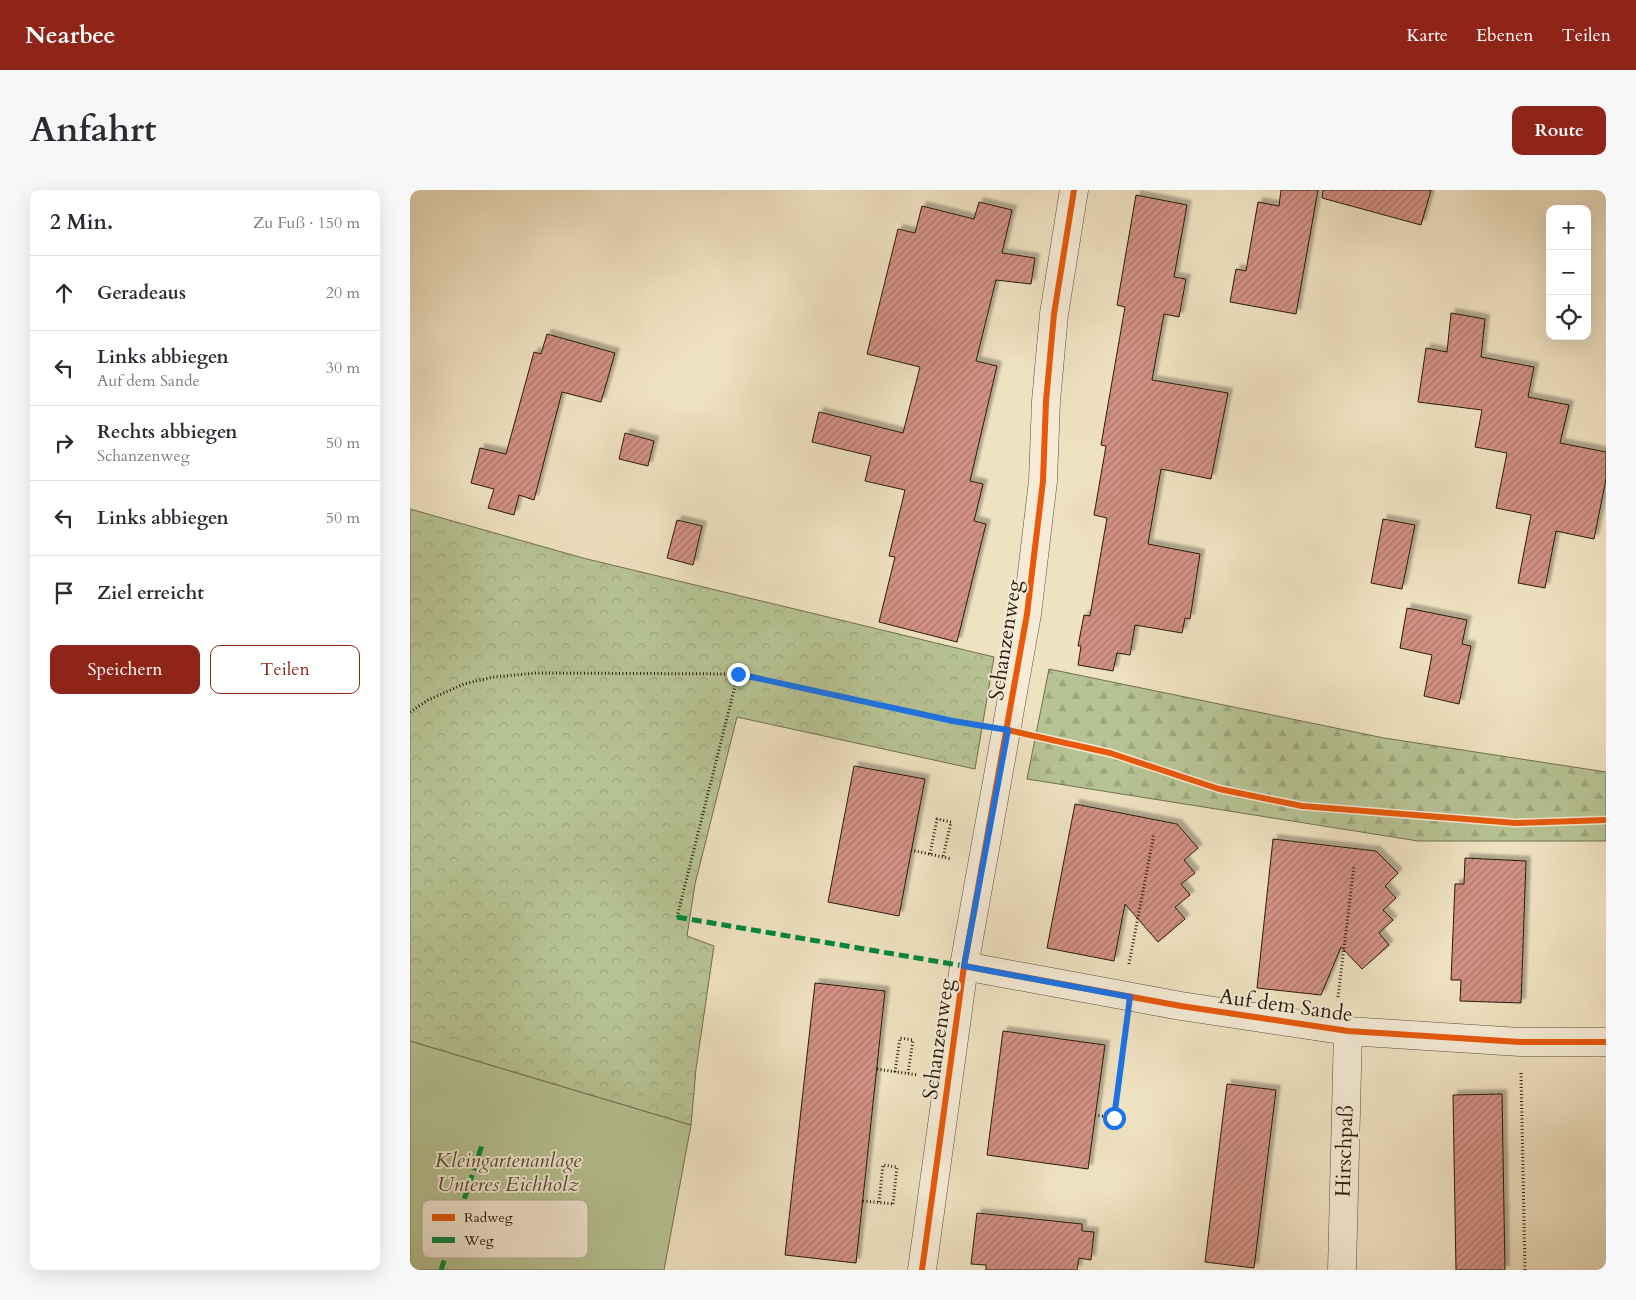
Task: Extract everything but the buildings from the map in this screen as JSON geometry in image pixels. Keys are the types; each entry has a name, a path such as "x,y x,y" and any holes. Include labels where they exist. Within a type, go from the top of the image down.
{"street":[{"name":"Schanzenweg","path":"922,1270 964,966 1008,730 1027,614 1043,481 1046,401 1054,314 1074,190"},
{"name":"Auf dem Sande","path":"964,966 1126,996 1341,1030 1520,1042 1606,1042"},
{"name":"Hirschpaß","path":"1341,1030 1342,1270"}],"path":[{"path":"410,712 428,700 464,684 493,677 536,673 738,674 953,721 1008,730"},
{"path":"678,916 738,674"},
{"path":"911,850 943,857 951,822 937,820 930,854"},
{"path":"1095,1115 1114,1118 1126,996 1154,834"},
{"path":"1341,1030 1354,866"},
{"path":"877,1069 896,1072 908,1073 913,1040 900,1038 896,1072"},
{"path":"1520,1042 1525,1270"},
{"path":"863,1201 893,1204 897,1167 883,1165 879,1202"}],"green space":[{"path":"410,509 583,558 994,657 975,769 737,717 695,884 687,936 714,946 696,1069 691,1125 410,1041"},
{"path":"1049,669 1384,738 1606,772 1606,841 1418,841 1027,779"},
{"name":"Kleingartenanlage Unteres Eichholz","path":"410,1041 691,1125 664,1270 410,1270"}],"marked path":[{"path":"677,917 964,966"},
{"path":"464,1200 482,1145"},
{"path":"441,1270 445,1258"}],"cycle path":[{"path":"922,1270 964,966 1027,614 1043,481 1046,401 1054,314 1074,190"},
{"path":"1008,730 1110,753 1219,789 1302,806 1515,823 1606,820"},
{"path":"964,966 1181,1006 1348,1031 1520,1042 1606,1042"}],"route":[{"path":"738,674 953,721 1008,730 964,966 1130,997 1114,1118"}]}
